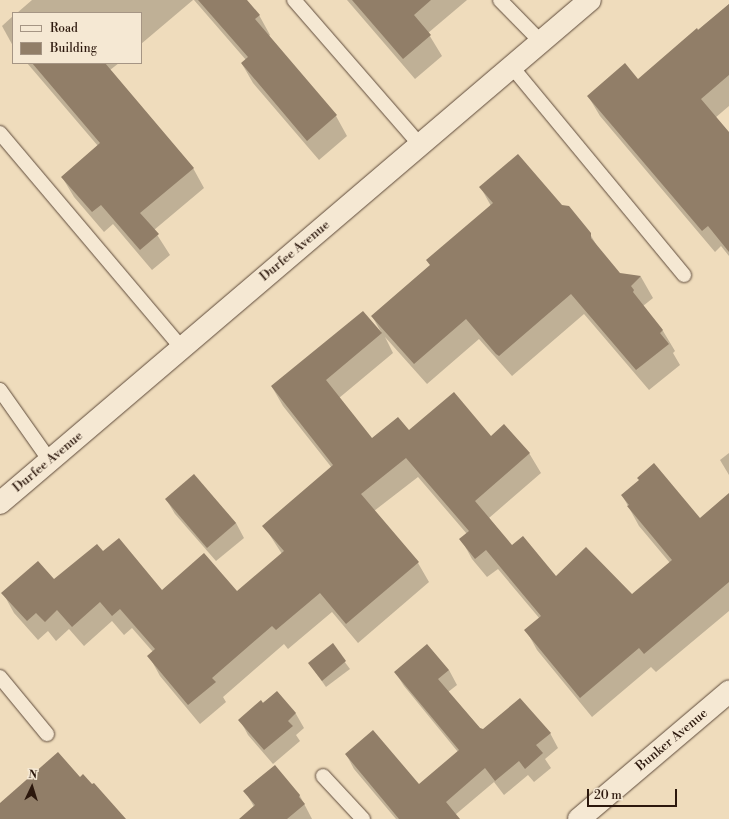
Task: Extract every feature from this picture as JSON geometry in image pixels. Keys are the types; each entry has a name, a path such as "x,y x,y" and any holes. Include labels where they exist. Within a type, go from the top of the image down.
{"main road":[{"name":"Durfee Avenue","path":"0,503 590,0"},
{"name":"Bunker Avenue","path":"579,819 729,692"}],"lane":[{"path":"294,0 420,145"},
{"path":"500,0 541,42"},
{"path":"512,67 684,275"},
{"path":"0,133 182,348"},
{"path":"0,390 50,461"},
{"path":"0,677 47,734"},
{"path":"323,776 363,819"}],"building":[{"path":"198,0 247,0 260,15 255,19 337,115 307,141 241,63 248,57"},
{"path":"352,0 431,0 414,15 431,35 403,59"},
{"path":"729,4 729,75 701,99 729,132 729,252 708,226 702,231 587,96 625,63 638,79 697,28 698,30"},
{"path":"33,64 106,64 194,168 140,213 159,234 140,250 101,205 92,212 61,177 100,143"},
{"path":"518,154 562,205 569,206 591,233 591,238 620,273 641,276 631,286 634,290 633,292 663,330 660,333 669,344 636,370 571,294 499,356 466,319 414,364 371,316 430,265 426,260 493,203 479,187"},
{"path":"363,311 382,333 326,380 372,438 398,417 409,430 454,392 491,436 504,424 530,453 475,501 512,545 523,536 556,576 586,547 632,594 672,560 627,506 629,505 621,495 639,480 637,478 654,463 700,518 729,493 729,582 644,654 639,648 580,698 524,630 541,616 486,550 475,559 459,539 469,531 406,458 361,494 419,562 346,624 320,593 276,630 272,626 212,678 216,682 188,705 147,656 155,649 120,609 112,616 100,602 72,627 57,610 45,622 36,613 27,621 1,593 38,561 54,579 97,544 103,551 119,538 162,590 204,553 237,591 284,551 262,526 333,465 271,386"},
{"path":"194,474 236,523 207,548 165,499"},
{"path":"333,643 346,661 322,681 308,663"},
{"path":"427,644 449,670 438,679 480,728 483,729 520,698 551,733 536,745 543,753 525,769 519,761 495,781 485,768 446,802 460,819 399,819 345,754 373,730 419,784 459,750 394,672"},
{"path":"277,691 296,713 288,721 293,726 264,750 238,720 261,700 263,703"},
{"path":"58,752 80,777 83,774 92,784 94,783 126,819 0,819 0,803"},
{"path":"275,765 300,795 299,797 305,804 287,819 239,819 255,805 243,791"}]}
